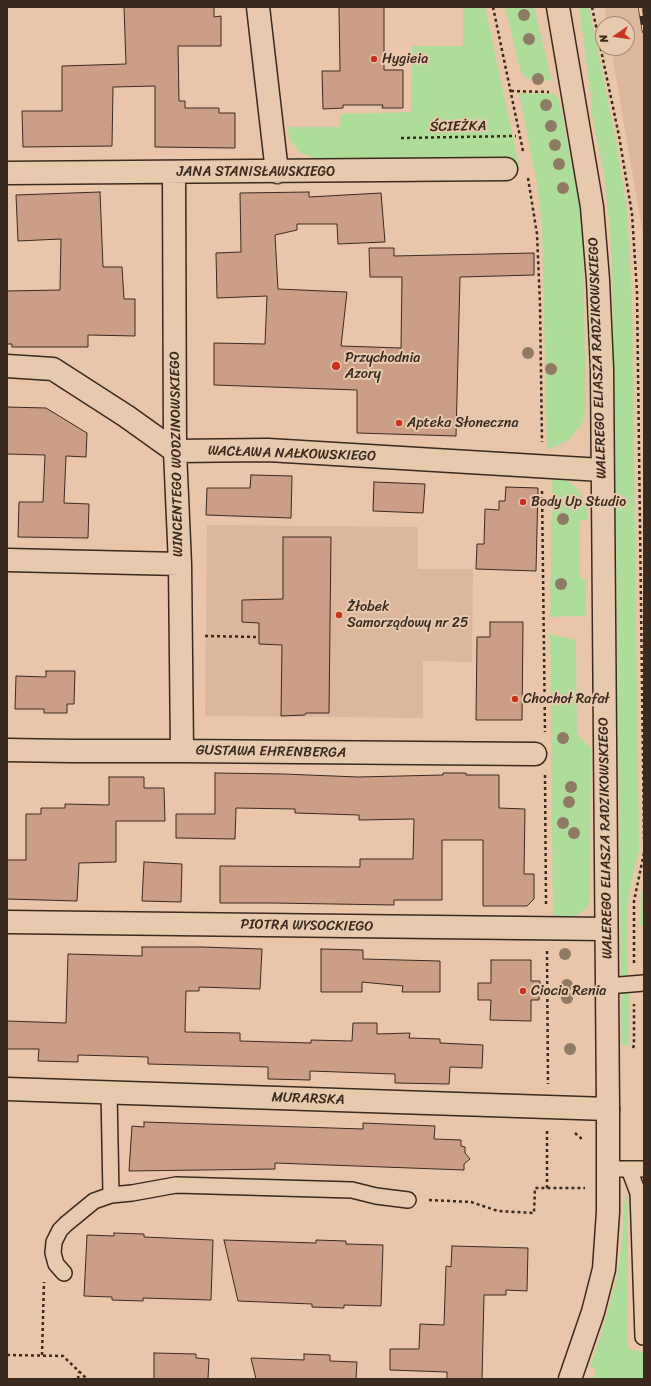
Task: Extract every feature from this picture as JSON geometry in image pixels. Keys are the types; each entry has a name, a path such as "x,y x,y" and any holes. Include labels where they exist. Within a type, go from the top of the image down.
{"street":[{"path":"258,7 277,172"},
{"name":"WALEREGO ELIASZA RADZIKOWSKIEGO","path":"558,7 593,214 598,280 602,369 608,1109 619,1169 608,1212 604,1269 593,1312 570,1379"},
{"name":"JANA STANISŁAWSKIEGO","path":"7,173 506,170"},
{"name":"WINCENTEGO WODZINOWSKIEGO","path":"7,560 180,564 175,451 174,172"},
{"path":"7,366 53,369 126,416 175,451"},
{"name":"WACŁAWA NAŁKOWSKIEGO","path":"175,451 268,450 602,470"},
{"path":"180,564 182,751"},
{"name":"GUSTAWA EHRENBERGA","path":"7,750 542,754"},
{"name":"PIOTRA WYSOCKIEGO","path":"7,922 606,929"},
{"name":"MURARSKA","path":"7,1090 109,1092 608,1109"}],"lane":[{"path":"607,986 644,983"},
{"path":"109,1092 111,1195"},
{"path":"619,1169 644,1169"},
{"path":"619,1169 638,1193 644,1337"},
{"path":"64,1273 56,1264 53,1253 54,1242 60,1230 94,1201 111,1195 132,1193 176,1185 352,1190 376,1196 408,1200"}],"path":[{"path":"493,7 524,153"},
{"path":"592,7 619,136 632,214 637,291 644,839"},
{"path":"511,91 572,92"},
{"name":"ŚCIEŻKA","path":"401,138 516,136"},
{"path":"528,176 537,234 540,304 542,466 542,754 547,929 547,1188"},
{"path":"181,635 259,637"},
{"path":"569,1129 576,1133 584,1142"},
{"path":"408,1200 471,1202 498,1211 534,1213 535,1188 591,1188"},
{"path":"42,1355 44,1280"},
{"path":"7,1355 63,1356 87,1379"},
{"path":"78,1379 79,1371"}],"shaded area":[{"path":"604,7 644,7 644,241 612,56 635,56 635,16 606,16"},
{"name":"Żłobek Samorządowy nr 25","path":"207,525 418,527 418,569 473,569 472,662 423,661 423,718 205,716"}],"green space":[{"path":"463,7 485,7 520,170 510,172 502,160 317,159 299,152 289,138 288,127 340,127 341,114 411,112 412,46 463,46"},
{"path":"505,7 534,7 552,81 528,79 521,73"},
{"path":"579,7 589,7 595,37 595,56 599,56 617,147 627,210 632,297 639,850 629,894 628,978 621,975 613,293 610,230 604,174 591,109 592,104"},
{"path":"519,93 555,94 559,99 578,196 583,245 586,408 583,422 569,440 547,450 542,223 537,184"},
{"path":"552,478 568,481 577,489 586,504 588,519 580,521 580,577 586,581 586,616 550,617"},
{"path":"550,634 576,640 577,734 591,748 590,897 588,907 578,915 569,918 553,917"},
{"path":"644,884 644,926 640,926 641,901"},
{"path":"629,990 629,1045 621,1046 621,993"},
{"path":"628,1191 628,1349 644,1352 644,1379 591,1379 592,1377 594,1378 596,1369 590,1367 616,1281 622,1244 624,1203"}],"building":[{"path":"124,7 214,7 214,17 221,16 221,46 178,46 179,101 185,101 185,108 219,108 219,113 235,113 235,148 155,147 155,86 113,87 112,146 23,147 22,111 62,111 62,66 126,64"},
{"path":"339,7 384,7 384,70 403,70 403,108 382,108 383,105 343,105 343,108 323,109 322,71 340,71"},
{"path":"100,192 103,267 122,267 124,299 135,299 135,336 88,335 88,347 12,347 12,344 7,344 7,291 60,290 61,239 18,241 16,195"},
{"path":"309,192 309,197 381,193 385,242 338,244 337,224 297,224 297,230 275,235 278,289 347,292 341,346 401,348 402,277 370,277 369,248 394,248 394,256 534,253 534,275 460,277 456,436 357,433 357,390 214,385 214,343 265,344 267,296 217,298 216,253 241,252 240,193"},
{"path":"7,407 46,408 87,433 86,457 66,456 64,503 89,504 88,538 18,537 19,502 43,502 45,455 7,454"},
{"path":"251,475 292,476 291,518 206,515 207,488 250,488"},
{"path":"374,482 425,484 423,513 373,511"},
{"path":"506,487 538,488 536,571 476,569 477,544 484,544 485,509 499,510 499,501 505,501"},
{"path":"283,537 331,537 329,713 306,713 305,715 281,716 282,645 259,644 259,623 242,622 242,600 283,599"},
{"path":"490,622 523,622 522,720 476,720 477,637 490,637"},
{"path":"46,671 75,671 74,704 67,704 67,713 44,713 44,709 15,709 16,676 46,677"},
{"path":"215,773 358,777 443,775 443,773 499,775 499,808 525,809 524,874 534,874 534,899 527,906 483,906 483,840 442,840 442,900 394,900 394,905 220,903 220,866 360,867 360,859 413,859 414,819 359,820 359,815 295,813 295,809 236,808 235,839 176,838 176,814 215,814"},
{"path":"109,777 144,777 144,788 164,788 165,821 116,821 116,862 79,863 77,901 7,899 7,860 26,860 26,814 41,814 41,808 65,808 65,804 109,805"},
{"path":"144,862 182,864 181,902 142,901"},
{"path":"142,947 262,949 260,989 199,987 199,991 186,991 185,1032 240,1033 240,1041 311,1043 311,1040 352,1041 353,1023 377,1023 377,1034 410,1033 409,1038 440,1039 440,1043 483,1045 482,1068 450,1067 449,1084 395,1083 395,1074 310,1071 310,1080 268,1079 268,1067 148,1064 148,1057 78,1055 78,1062 38,1061 39,1049 7,1049 7,1021 66,1023 68,954 142,956"},
{"path":"321,949 363,950 363,959 440,961 440,992 402,992 403,986 362,982 362,992 321,992"},
{"path":"491,960 531,960 531,981 540,981 539,1000 531,1000 531,1021 490,1020 491,1000 478,1000 478,983 491,983"},
{"path":"144,1122 363,1129 363,1123 435,1126 434,1139 461,1140 461,1146 465,1147 465,1153 470,1159 464,1164 464,1170 275,1163 275,1169 129,1171 132,1126 144,1127"},
{"path":"114,1233 144,1234 144,1237 213,1240 211,1300 143,1298 143,1301 112,1300 112,1297 84,1296 87,1235 114,1236"},
{"path":"224,1240 316,1243 316,1240 346,1241 346,1244 383,1245 381,1306 344,1305 344,1308 312,1307 312,1304 238,1301"},
{"path":"452,1246 528,1248 527,1291 506,1290 506,1295 484,1295 482,1379 447,1379 447,1372 390,1370 390,1349 419,1349 420,1324 444,1325 446,1266 451,1267"},
{"path":"154,1353 196,1354 196,1358 209,1359 208,1379 154,1379"},
{"path":"304,1354 330,1355 330,1361 357,1362 356,1379 256,1379 251,1358 304,1360"}],"railway":[{"path":"640,7 644,31"}],"place":[{"name":"Hygieia","path":"374,59"},
{"name":"Przychodnia Azory","path":"336,366"},
{"name":"Apteka Słoneczna","path":"399,423"},
{"name":"Body Up Studio","path":"523,502"},
{"name":"Żłobek Samorządowy nr 25","path":"339,615"},
{"name":"Chochoł Rafał","path":"515,699"},
{"name":"Ciocia Renia","path":"523,991"}]}
